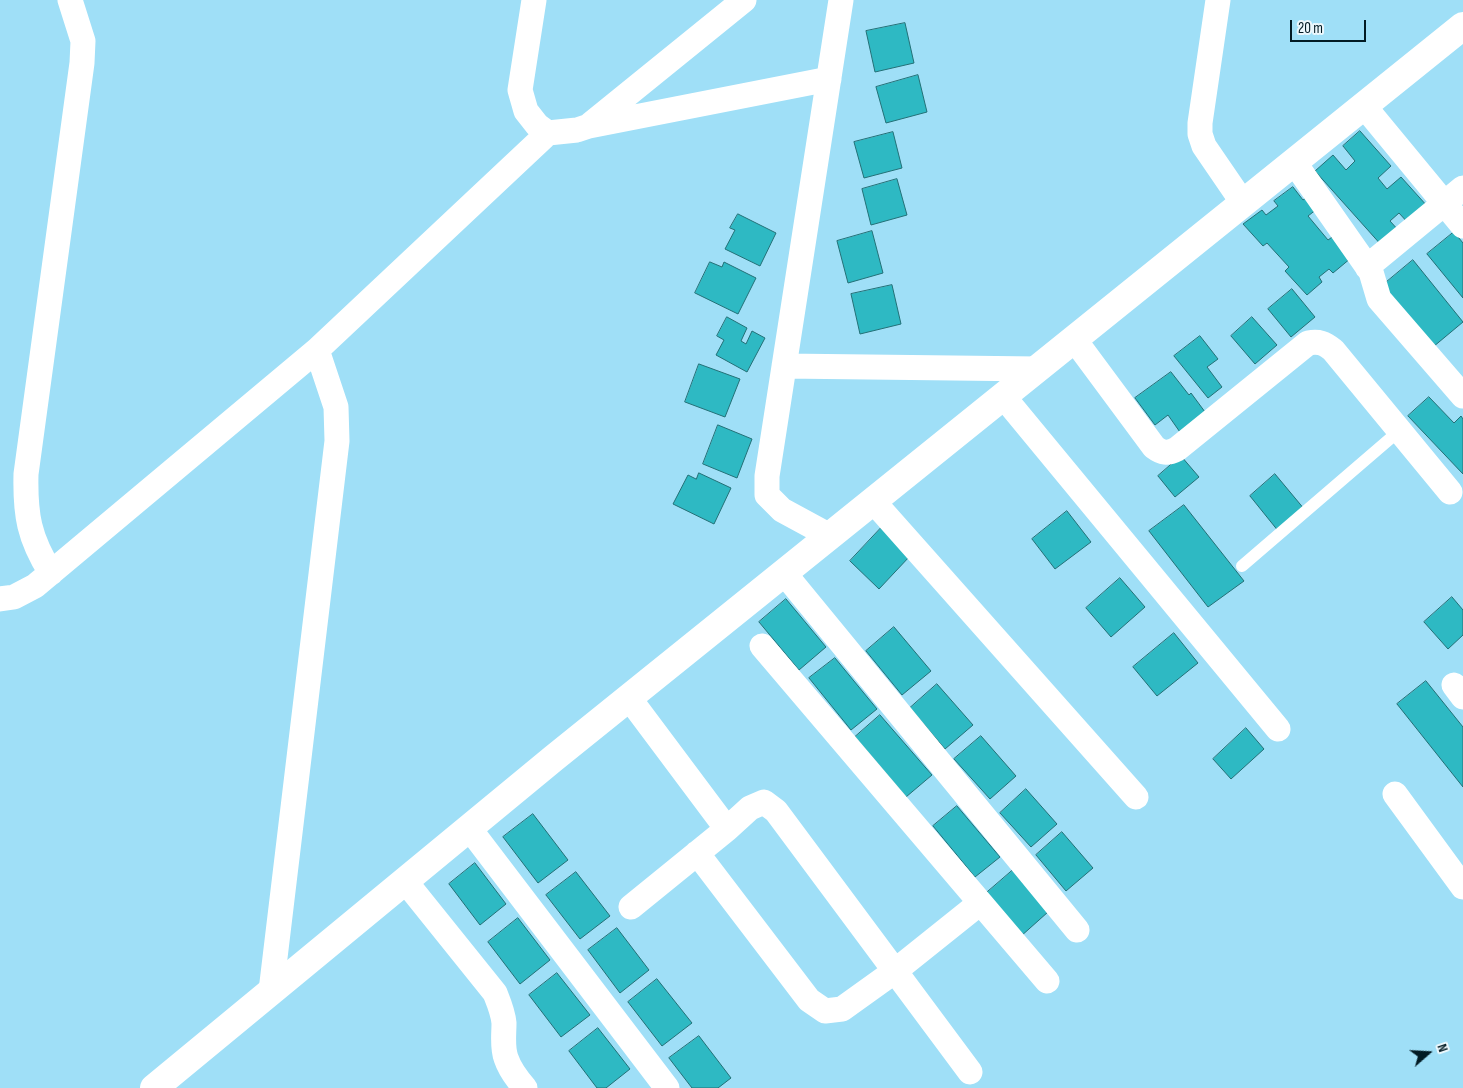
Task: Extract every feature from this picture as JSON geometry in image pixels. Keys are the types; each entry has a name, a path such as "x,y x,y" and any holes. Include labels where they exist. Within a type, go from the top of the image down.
{"street":[{"path":"51,573 39,554 29,526 26,474 82,63 83,41 70,0"},
{"path":"534,0 520,90 526,110 537,125 548,133"},
{"path":"589,126 744,0"},
{"path":"830,536 782,510 767,495 767,476 841,0"},
{"path":"1218,0 1200,122 1200,134 1204,146 1243,203"},
{"path":"154,1088 629,698 1463,26"},
{"path":"0,600 14,597 35,586 317,350 548,133 577,130 589,126 829,79"},
{"path":"1364,106 1463,226"},
{"path":"1294,162 1371,272 1379,300 1463,396"},
{"path":"1367,267 1463,188"},
{"path":"1074,339 1154,447 1161,452 1168,453 1177,449 1308,343 1317,341 1325,344 1333,350 1450,492"},
{"path":"271,992 337,441 336,407 317,350"},
{"path":"784,366 1038,369"},
{"path":"1004,396 1278,729"},
{"path":"873,501 1136,797"},
{"path":"784,573 1077,930"},
{"path":"762,646 1047,981"},
{"path":"629,698 727,829"},
{"path":"1395,794 1463,887"},
{"path":"631,907 750,808 764,802 776,811 970,1072"},
{"path":"469,828 667,1088"},
{"path":"697,853 809,1000 825,1011 842,1009 895,971 980,903"},
{"path":"405,881 495,993 502,1010 504,1024 503,1042 506,1057 515,1076 525,1088"}],"lane":[{"path":"1242,566 1399,431"}],"building":[{"path":"905,23 914,63 875,72 866,31"},
{"path":"918,75 927,112 886,123 876,87"},
{"path":"1360,131 1391,166 1378,178 1387,189 1401,177 1428,207 1409,224 1399,213 1390,221 1400,232 1383,247 1315,171 1333,155 1346,170 1355,161 1343,146"},
{"path":"893,132 902,168 864,178 854,142"},
{"path":"897,179 907,215 871,225 862,189"},
{"path":"1293,187 1303,200 1307,197 1317,209 1308,216 1328,240 1335,235 1351,258 1333,273 1329,269 1319,277 1322,282 1307,295 1285,271 1289,267 1267,243 1263,246 1243,224 1262,210 1266,215 1278,206 1274,201"},
{"path":"738,214 776,233 760,266 725,249 735,230 730,228"},
{"path":"872,231 883,273 848,283 837,241"},
{"path":"1454,232 1463,243 1463,298 1427,254"},
{"path":"1413,260 1463,322 1433,347 1383,285"},
{"path":"710,262 722,267 724,262 756,278 738,314 695,293"},
{"path":"892,285 901,324 860,334 851,294"},
{"path":"1292,289 1315,317 1291,337 1268,309"},
{"path":"727,317 747,328 741,341 746,344 752,331 765,338 747,372 716,355 724,340 717,336"},
{"path":"1252,317 1277,345 1255,364 1231,336"},
{"path":"1200,336 1218,359 1207,367 1222,387 1208,398 1174,356"},
{"path":"699,364 740,379 725,417 685,402"},
{"path":"1171,372 1189,395 1191,393 1208,416 1182,435 1168,415 1155,425 1135,398"},
{"path":"1429,397 1454,423 1461,416 1463,419 1463,474 1408,416"},
{"path":"718,425 752,439 737,478 703,464"},
{"path":"1181,456 1199,477 1175,497 1158,476"},
{"path":"699,473 731,488 714,524 673,504 688,475 696,479"},
{"path":"1275,474 1305,510 1279,532 1250,496"},
{"path":"1184,505 1244,581 1208,607 1149,531"},
{"path":"1067,511 1091,542 1055,569 1032,539"},
{"path":"881,528 910,556 879,589 850,561"},
{"path":"1120,578 1145,607 1111,637 1086,608"},
{"path":"1452,597 1463,610 1463,635 1448,649 1424,622"},
{"path":"786,599 826,647 799,670 759,622"},
{"path":"894,627 931,671 902,695 866,651"},
{"path":"1174,633 1198,663 1157,696 1133,667"},
{"path":"835,658 877,709 851,730 809,678"},
{"path":"1426,681 1463,727 1463,787 1397,704"},
{"path":"937,684 973,725 945,749 910,708"},
{"path":"880,715 932,775 906,797 855,737"},
{"path":"1246,728 1264,749 1231,779 1213,759"},
{"path":"981,736 1016,776 990,799 954,759"},
{"path":"1026,789 1057,824 1031,847 1000,813"},
{"path":"957,806 1000,857 975,877 933,826"},
{"path":"533,814 568,860 538,883 503,837"},
{"path":"1062,832 1093,868 1066,891 1036,855"},
{"path":"475,863 506,904 480,925 449,884"},
{"path":"1013,870 1048,912 1020,937 984,895"},
{"path":"576,872 610,916 580,939 546,895"},
{"path":"518,918 550,960 520,984 488,942"},
{"path":"617,928 649,970 620,993 588,950"},
{"path":"557,973 590,1015 561,1037 529,995"},
{"path":"657,979 692,1023 662,1046 628,1002"},
{"path":"598,1028 630,1069 606,1088 597,1088 569,1051"},
{"path":"699,1036 731,1078 718,1088 692,1088 669,1058"}]}
